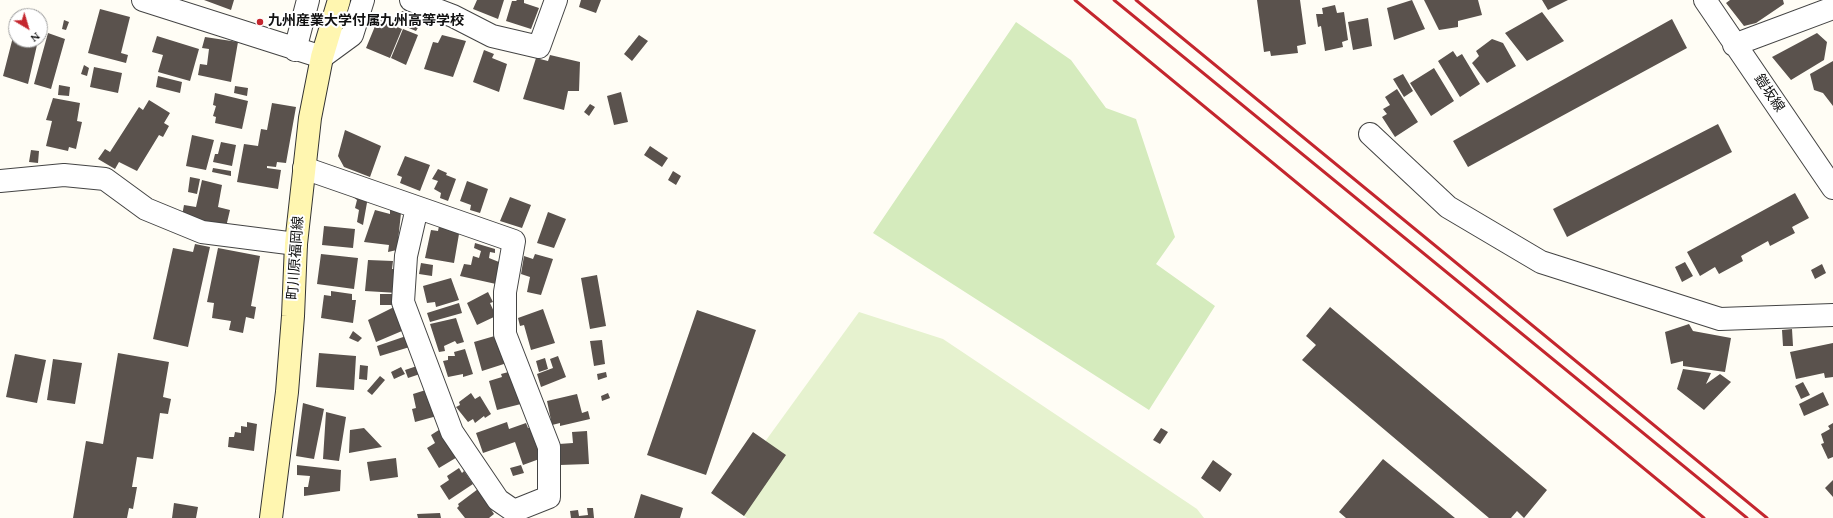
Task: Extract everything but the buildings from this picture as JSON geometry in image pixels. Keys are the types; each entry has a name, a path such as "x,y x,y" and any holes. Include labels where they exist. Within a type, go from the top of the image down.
{"main road":[{"name":"町川原福岡線","path":"271,518 286,392 293,316 296,244 310,118 322,58 339,0"}],"street":[{"path":"143,0 322,58 352,35 363,0"},
{"path":"296,50 308,0"},
{"path":"411,0 456,8 492,36 539,47 556,0"},
{"name":"鎧坂線","path":"1704,0 1833,188"},
{"path":"1734,45 1833,8"},
{"path":"1370,134 1448,207 1542,262 1720,319 1833,315"},
{"path":"304,168 514,241 505,292 505,334 549,447 549,496 514,511 498,500 452,432 403,302 406,256 417,208"},
{"path":"0,181 64,175 105,179 146,209 202,232 296,244"}],"green space":[{"path":"1016,22 1071,60 1106,108 1136,119 1175,237 1156,264 1215,306 1149,410 873,233"},
{"path":"859,312 943,339 1197,509 1204,518 747,518 722,501"}],"railway":[{"path":"1075,0 1704,518"},
{"path":"1114,0 1747,518"},
{"path":"1136,0 1767,518"}],"place":[{"name":"九州産業大学付属九州高等学校","path":"260,22"}]}
